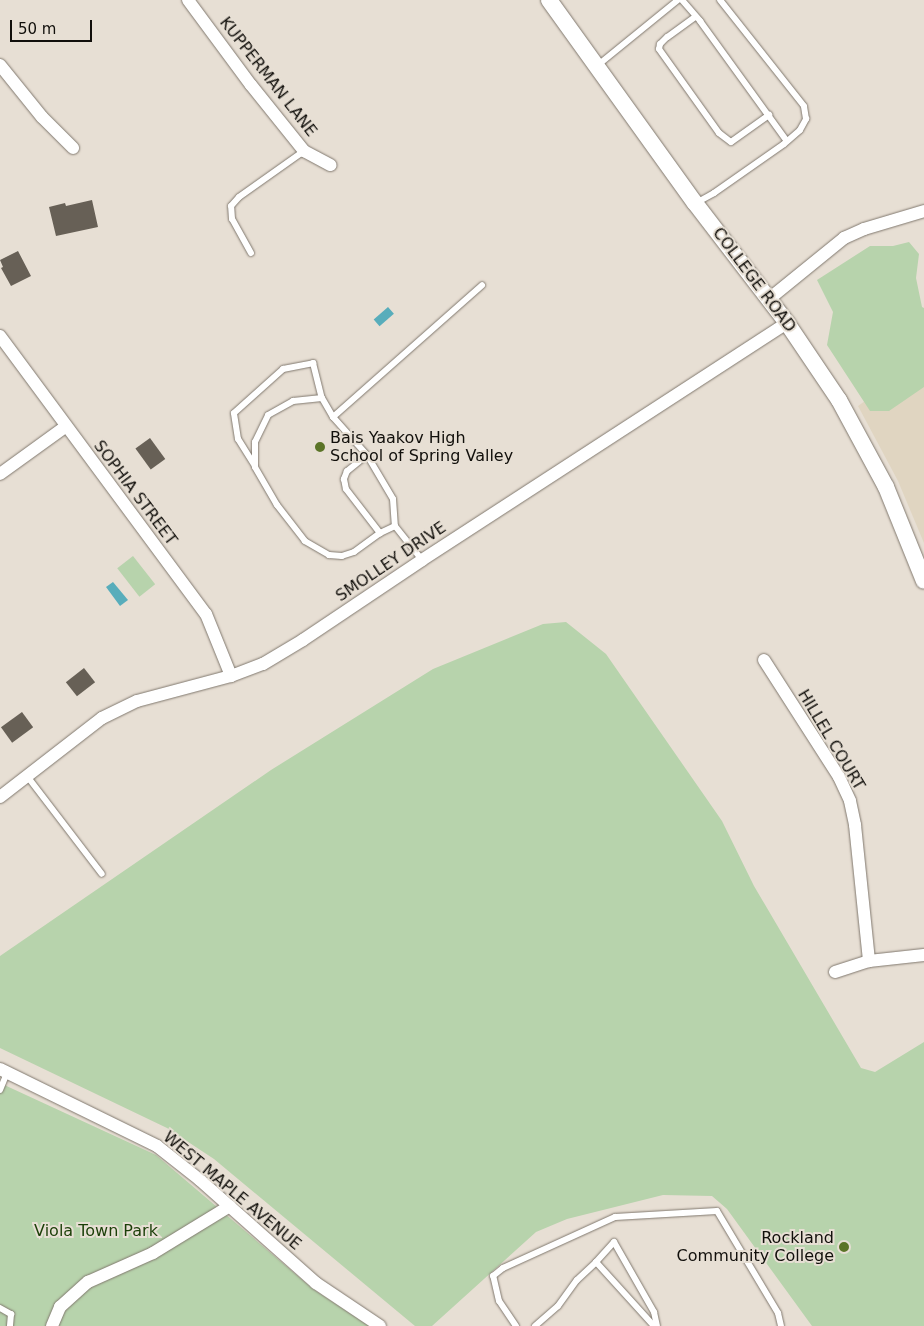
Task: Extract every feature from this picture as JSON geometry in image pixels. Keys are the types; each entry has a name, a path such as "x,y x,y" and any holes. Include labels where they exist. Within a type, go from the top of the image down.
{"street":[{"name":"KUPPERMAN LANE","path":"188,0 251,85 304,151 330,165"},
{"name":"COLLEGE ROAD","path":"549,0 695,203 787,323 857,430 899,515 924,581"},
{"path":"0,65 42,117 73,148"},
{"path":"769,298 844,238 864,229 924,211"},
{"name":"SMOLLEY DRIVE","path":"0,797 102,718 137,702 231,676 263,664 303,640 422,560 787,323"},
{"name":"SOPHIA STREET","path":"0,336 65,427 206,614 231,676"},
{"path":"0,474 65,427"},
{"name":"HILLEL COURT","path":"764,660 839,778 850,801 855,826 869,960"},
{"path":"835,972 869,960 924,955"},
{"name":"WEST MAPLE AVENUE","path":"4,1071 157,1146 230,1206 316,1283 380,1326"},
{"path":"52,1326 60,1307 88,1282 152,1253 230,1206"}],"lane":[{"path":"597,66 680,0 695,17 787,141"},
{"path":"695,203 714,193 787,141 804,125 806,113 804,106 720,0"},
{"path":"695,17 667,37 660,44 659,49 719,134 731,142 769,115"},
{"path":"251,253 232,219 231,206 239,197 304,151"},
{"path":"333,417 482,285"},
{"path":"395,526 380,533 354,552 342,556 329,555 316,550 304,541 278,504 238,439 234,413 283,369 314,362 322,398 333,417 367,455 392,499 395,526 422,560"},
{"path":"255,466 255,442 268,415 292,401 322,398"},
{"path":"367,455 347,471 344,479 346,489 380,533"},
{"path":"27,776 102,874"},
{"path":"0,1090 4,1071"},
{"path":"516,1326 499,1301 493,1276 503,1268 615,1217 717,1212 778,1314 781,1326"},
{"path":"535,1326 558,1306 577,1280 614,1242 654,1312 655,1326"},
{"path":"596,1262 655,1326"},
{"path":"0,1308 11,1314 10,1326"}],"shaded area":[{"path":"924,359 924,543 898,481 858,406"}],"green space":[{"path":"909,242 919,254 916,278 922,307 924,308 924,387 889,411 870,411 827,345 833,312 817,280 870,246 893,246"},
{"path":"133,556 155,584 139,597 117,568"},
{"path":"566,622 606,654 722,821 754,886 861,1068 875,1072 924,1042 924,1326 812,1326 727,1209 712,1196 663,1195 567,1219 536,1232 432,1326 415,1326 214,1159 167,1128 0,1048 0,956 271,770 433,669 543,624"},
{"name":"Viola Town Park","path":"0,1083 156,1155 313,1289 369,1326 0,1326"}],"water":[{"path":"388,307 394,314 380,326 374,319"},
{"path":"113,582 128,600 120,606 106,587"}],"building":[{"path":"92,200 98,227 56,236 49,207 65,203 66,206"},
{"path":"18,251 31,276 11,286 1,268 3,267 0,260"},
{"path":"150,438 165,459 151,470 135,449"},
{"path":"84,668 95,682 77,696 66,682"},
{"path":"22,712 33,727 12,743 1,727"}],"place":[{"name":"Bais Yaakov High School of Spring Valley","path":"320,447"},
{"name":"Rockland Community College","path":"844,1247"}]}
